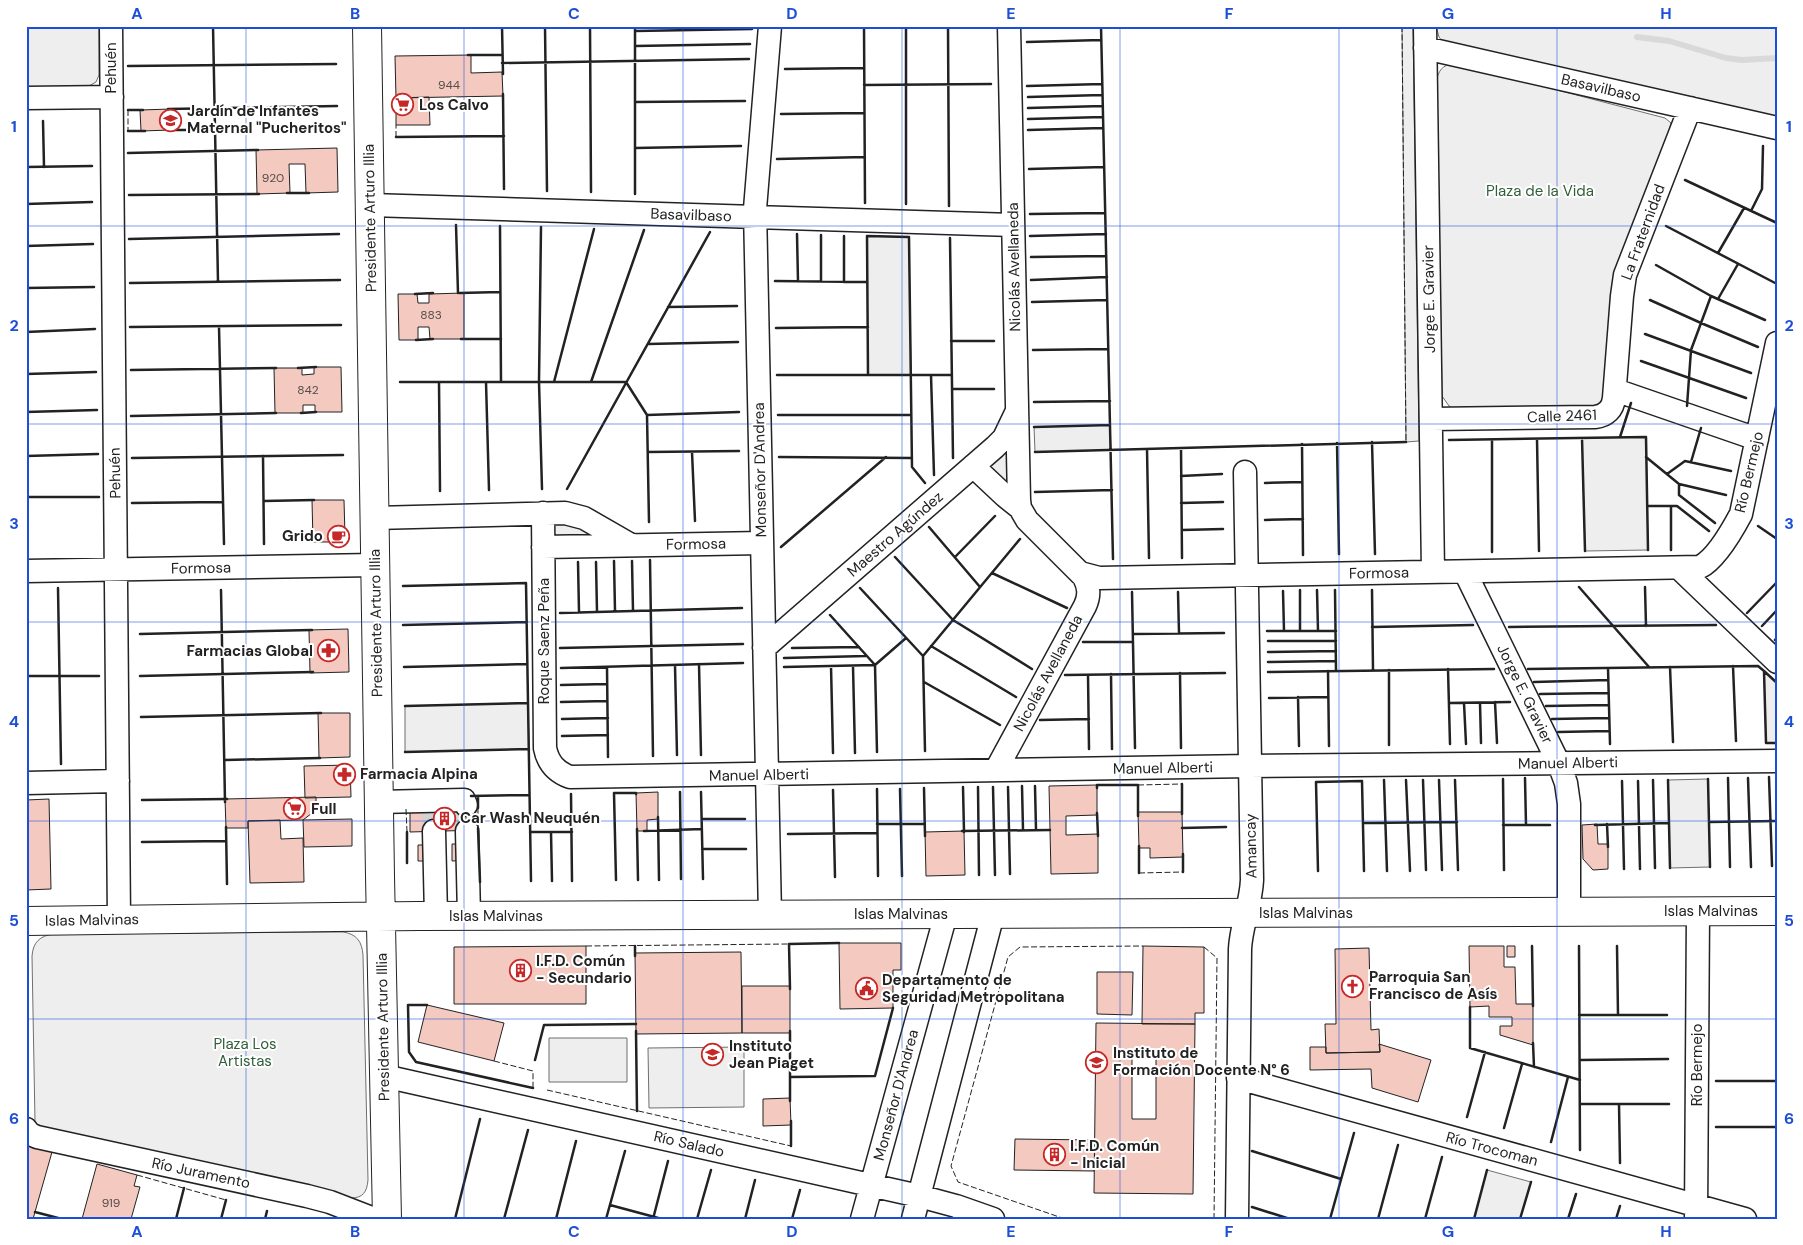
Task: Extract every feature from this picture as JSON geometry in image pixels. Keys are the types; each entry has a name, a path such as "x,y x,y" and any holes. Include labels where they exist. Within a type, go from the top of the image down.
{"main road":[{"name":"Presidente Arturo Illia","path":"367,26 387,1219"},
{"name":"Islas Malvinas","path":"26,921 381,916 1777,911"}],"street":[{"name":"Pehuén","path":"111,26 119,920"},
{"name":"Monseñor D'Andrea","path":"770,26 756,185 755,217 770,915"},
{"name":"Nicolás Avellaneda","path":"996,770 1087,602 1088,594 1088,584 1080,573 1027,520 1020,508 1018,496 1009,26"},
{"name":"Basavilbaso","path":"1425,37 1690,108 1777,128"},
{"name":"Jorge E. Gravier","path":"1425,37 1433,572"},
{"path":"26,98 112,97"},
{"name":"La Fraternidad","path":"1615,390 1625,275 1690,108"},
{"name":"Basavilbaso","path":"370,205 1013,225"},
{"name":"Río Bermejo","path":"1679,568 1696,568 1706,563 1738,521 1764,436 1777,343"},
{"path":"1615,390 1764,436"},
{"name":"Calle 2461","path":"1431,419 1599,416 1610,410 1614,402 1615,390"},
{"name":"Maestro Agúndez","path":"764,648 1004,438 1016,413"},
{"name":"Nicolás Avellaneda","path":"973,466 1020,508"},
{"name":"Amancay","path":"1236,1219 1240,949 1242,928 1247,913 1252,880 1245,472"},
{"name":"Roque Saenz Peña","path":"543,513 545,748 546,755 553,767"},
{"path":"375,518 565,513 578,516 630,545"},
{"name":"Formosa","path":"543,547 762,543"},
{"name":"Formosa","path":"26,571 375,565"},
{"path":"1679,568 1777,662"},
{"name":"Formosa","path":"1080,573 1099,578 1679,568"},
{"name":"Jorge E. Gravier","path":"1465,572 1559,764 1566,783 1569,804 1570,912"},
{"name":"Manuel Alberti","path":"553,767 564,775 577,778 1250,766 1777,761"},
{"path":"26,783 118,781"},
{"path":"379,802 441,804"},
{"path":"446,916 445,831 446,916"},
{"name":"Río Bermejo","path":"1696,1212 1698,911"},
{"name":"Monseñor D'Andrea","path":"862,1219 946,914"},
{"path":"913,1219 993,914"},
{"name":"Río Salado","path":"384,1076 919,1196 993,1219"},
{"name":"Río Trocoman","path":"1238,1078 1696,1212 1745,1219"},
{"name":"Río Juramento","path":"27,1130 37,1137 307,1196 330,1202 374,1219"}],"green space":[{"path":"26,26 99,26 99,75 96,82 89,86 26,88"},
{"path":"1402,26 1413,26 1419,441 1406,442"},
{"path":"1436,26 1777,26 1777,117 1443,42 1439,37"},
{"name":"Plaza de la Vida","path":"1450,64 1457,64 1665,118 1671,123 1603,406 1456,410 1449,406 1442,396 1437,79 1439,72 1444,67"},
{"path":"867,236 909,237 911,375 868,375"},
{"path":"1110,425 1111,450 1035,452 1034,427"},
{"path":"1646,437 1648,550 1585,551 1582,438"},
{"path":"1007,450 1008,484 990,471 989,465"},
{"path":"560,519 589,532 588,536 557,536 554,534 554,524"},
{"path":"1764,671 1777,683 1777,743 1766,743"},
{"path":"528,703 529,749 405,752 405,706"},
{"path":"1708,779 1710,867 1670,868 1668,780"},
{"name":"Plaza Los Artistas","path":"343,932 358,939 363,955 368,1180 364,1194 351,1198 48,1132 40,1129 35,1122 32,956 36,943 44,936 53,934"},
{"path":"549,1038 627,1038 627,1082 549,1082"},
{"path":"744,1047 744,1107 649,1108 648,1048"},
{"path":"1487,1170 1531,1182 1520,1219 1474,1219"}],"building":[{"path":"471,55 471,73 502,72 503,96 396,98 395,56"},
{"path":"429,97 430,125 396,125 396,98"},
{"path":"171,109 171,130 141,131 140,110"},
{"path":"337,148 338,192 306,193 305,164 289,164 290,193 257,194 256,150"},
{"path":"464,293 464,339 430,339 429,327 418,327 418,340 399,340 398,294 417,294 418,303 429,303 429,294"},
{"path":"314,367 341,367 342,412 315,412 315,405 303,405 303,413 275,413 274,368 302,368 302,375 314,374"},
{"path":"312,500 344,500 345,536 339,542 313,542"},
{"name":"Farmacias Global","path":"348,629 349,672 310,673 309,630"},
{"path":"318,713 350,713 350,757 319,758"},
{"path":"350,765 351,797 305,798 304,766"},
{"path":"1097,785 1097,815 1066,816 1066,835 1098,834 1098,873 1051,874 1049,786"},
{"path":"658,792 658,819 647,820 647,831 637,831 636,793"},
{"path":"316,797 316,810 303,820 248,821 248,828 226,828 225,799"},
{"path":"49,799 51,889 26,890 26,800"},
{"name":"Car Wash Neuquén","path":"478,805 478,830 410,832 410,806"},
{"path":"1138,812 1182,812 1183,857 1150,858 1150,848 1139,848"},
{"path":"352,819 352,846 304,847 303,820"},
{"path":"280,820 281,839 303,838 304,882 250,883 248,821"},
{"path":"1597,824 1598,844 1608,844 1608,869 1593,870 1583,859 1582,825"},
{"path":"964,831 965,875 926,876 925,832"},
{"path":"452,844 472,844 472,860 452,861"},
{"path":"418,845 438,845 438,861 418,861"},
{"name":"Departamento de Seguridad Metropolitana","path":"839,943 901,943 901,970 893,970 893,1008 840,1009"},
{"name":"I.F.D. Común - Secundario","path":"586,946 586,1004 454,1004 454,947"},
{"path":"1143,946 1204,947 1204,1013 1195,1013 1195,1024 1142,1024"},
{"path":"1469,946 1504,946 1504,967 1515,967 1516,1004 1533,1004 1533,1045 1500,1035 1500,1026 1512,1026 1512,1017 1489,1017 1489,1006 1470,1007"},
{"path":"1507,946 1515,946 1515,957 1507,957"},
{"name":"Parroquia San Francisco de Asís","path":"1369,948 1371,1030 1379,1029 1380,1052 1326,1053 1325,1024 1336,1024 1335,949"},
{"path":"741,952 742,1033 636,1034 635,953"},
{"path":"1097,972 1133,972 1132,1015 1097,1014"},
{"path":"742,986 790,986 790,1033 742,1033"},
{"path":"427,1005 504,1023 494,1061 418,1042"},
{"path":"1096,1023 1195,1024 1193,1194 1094,1193","holes":["1132,1057 1156,1058 1156,1119 1132,1119"]},
{"path":"1379,1044 1431,1060 1418,1102 1372,1088 1371,1069 1310,1070 1310,1047 1326,1047 1326,1053 1380,1052"},
{"path":"790,1098 791,1125 763,1126 763,1099"},
{"name":"I.F.D. Común - Inicial","path":"1015,1139 1095,1140 1094,1171 1014,1170"},
{"path":"26,1145 52,1152 33,1219 26,1219"},
{"path":"97,1164 137,1175 134,1186 140,1187 131,1219 82,1219"}],"waterway":[{"path":"1637,37 1669,41 1726,58 1742,60 1777,58"}],"tunnel":[{"path":"455,805 455,831"},
{"path":"433,806 434,831"}],"fence":[{"path":"1402,26 1406,442"},
{"path":"128,110 128,131"},
{"path":"396,125 396,137"},
{"path":"1138,785 1182,784"},
{"path":"406,809 407,832"},
{"path":"1139,873 1183,872"},
{"path":"586,946 789,944"},
{"path":"1065,1219 958,1182 951,1166 1008,957 1020,947 1143,946"},
{"path":"1204,947 1217,958 1214,1219"},
{"path":"494,1061 533,1071 533,1088"},
{"path":"547,1090 791,1146"},
{"path":"137,1175 226,1200"}],"wall":[{"path":"213,26 218,282"},
{"path":"502,26 503,74"},
{"path":"545,26 547,191"},
{"path":"590,26 591,192"},
{"path":"635,26 635,194"},
{"path":"864,26 865,203"},
{"path":"906,26 906,204"},
{"path":"948,26 949,206"},
{"path":"1101,26 1113,559"},
{"path":"635,31 752,29"},
{"path":"1027,42 1101,40"},
{"path":"635,46 750,44"},
{"path":"468,55 502,55"},
{"path":"502,63 749,59"},
{"path":"128,66 336,64"},
{"path":"785,69 864,68"},
{"path":"864,85 991,84"},
{"path":"1027,86 1102,84"},
{"path":"503,94 504,189"},
{"path":"1028,97 1102,95"},
{"path":"635,102 745,101"},
{"path":"168,109 337,106"},
{"path":"1028,108 1103,106"},
{"path":"128,110 143,110"},
{"path":"781,114 864,113"},
{"path":"1028,119 1103,117"},
{"path":"43,121 44,167"},
{"path":"1028,130 1103,128"},
{"path":"170,130 215,130"},
{"path":"128,131 145,131"},
{"path":"396,137 504,136"},
{"path":"635,148 741,146"},
{"path":"1751,211 1762,189 1763,146"},
{"path":"128,153 258,150"},
{"path":"777,159 865,157"},
{"path":"26,167 92,166"},
{"path":"1029,169 1104,167"},
{"path":"1685,180 1777,223"},
{"path":"287,193 309,193"},
{"path":"129,195 259,194"},
{"path":"26,204 92,202"},
{"path":"1718,253 1744,208"},
{"path":"1030,214 1105,213"},
{"path":"456,225 458,293"},
{"path":"500,226 501,382"},
{"path":"1666,226 1777,284"},
{"path":"541,227 539,382 542,489"},
{"path":"554,382 594,229"},
{"path":"591,382 644,230"},
{"path":"567,489 710,232"},
{"path":"129,239 339,234"},
{"path":"797,234 798,281"},
{"path":"1030,236 1106,234"},
{"path":"821,235 821,281"},
{"path":"844,236 844,282"},
{"path":"868,375 867,236 909,237 912,467 925,483"},
{"path":"950,238 953,458"},
{"path":"26,246 93,244"},
{"path":"1031,257 1106,256"},
{"path":"1718,299 1738,264"},
{"path":"1656,265 1711,296 1765,320"},
{"path":"1031,280 1107,277"},
{"path":"130,283 340,280"},
{"path":"775,281 867,282"},
{"path":"26,288 94,287"},
{"path":"460,293 500,292"},
{"path":"415,294 433,293"},
{"path":"1687,406 1691,350 1711,296"},
{"path":"1032,302 1107,300"},
{"path":"1650,300 1758,347"},
{"path":"668,307 737,306"},
{"path":"130,327 341,325"},
{"path":"219,327 224,544"},
{"path":"776,328 868,327"},
{"path":"26,332 95,329"},
{"path":"1645,334 1751,373"},
{"path":"416,340 433,339"},
{"path":"461,339 501,339"},
{"path":"951,341 994,341"},
{"path":"648,344 738,342"},
{"path":"1033,350 1108,349"},
{"path":"1641,361 1746,398"},
{"path":"298,368 316,367"},
{"path":"131,370 276,368"},
{"path":"26,374 96,372"},
{"path":"777,375 952,375"},
{"path":"931,375 934,475"},
{"path":"400,382 626,382 647,415 649,522"},
{"path":"439,382 440,491"},
{"path":"486,382 489,490"},
{"path":"952,389 994,389"},
{"path":"1034,402 1110,401"},
{"path":"1620,437 1631,403"},
{"path":"26,412 97,410"},
{"path":"301,413 316,412"},
{"path":"647,415 739,412"},
{"path":"131,416 276,413"},
{"path":"778,415 911,415"},
{"path":"1034,427 1110,425"},
{"path":"1691,462 1701,428"},
{"path":"1449,440 1646,437 1648,550"},
{"path":"1582,438 1585,551"},
{"path":"1537,439 1539,551"},
{"path":"1492,440 1492,552"},
{"path":"1372,442 1375,554"},
{"path":"1035,452 1406,442"},
{"path":"1337,443 1339,554"},
{"path":"1302,444 1303,555"},
{"path":"1181,448 1182,558"},
{"path":"1147,449 1149,558"},
{"path":"648,452 739,451"},
{"path":"692,452 695,521"},
{"path":"26,456 98,454"},
{"path":"132,458 343,455"},
{"path":"263,456 264,544"},
{"path":"779,457 912,458"},
{"path":"781,547 886,457"},
{"path":"1646,457 1679,484 1679,495 1715,523"},
{"path":"1667,474 1685,461 1731,471"},
{"path":"1181,476 1222,474"},
{"path":"1265,483 1302,482"},
{"path":"1679,484 1726,495"},
{"path":"1035,492 1112,490"},
{"path":"26,497 99,497"},
{"path":"264,501 314,500"},
{"path":"132,503 223,502"},
{"path":"1181,503 1223,502"},
{"path":"1647,506 1677,506 1709,531"},
{"path":"1671,506 1671,550"},
{"path":"955,557 995,516"},
{"path":"1265,520 1303,519"},
{"path":"1758,526 1777,539"},
{"path":"929,527 980,587"},
{"path":"1182,530 1223,529"},
{"path":"925,751 923,656 1020,539"},
{"path":"895,557 953,620 1032,669"},
{"path":"650,560 653,756"},
{"path":"614,561 615,611"},
{"path":"632,561 633,611"},
{"path":"578,562 579,612"},
{"path":"596,562 597,612"},
{"path":"992,573 1067,608"},
{"path":"1747,613 1777,582"},
{"path":"403,586 526,583 531,881"},
{"path":"1579,587 1649,667"},
{"path":"1645,587 1646,626"},
{"path":"58,588 61,764"},
{"path":"860,588 923,656"},
{"path":"221,590 225,802"},
{"path":"1300,590 1300,631"},
{"path":"1317,590 1318,631"},
{"path":"1335,590 1336,671"},
{"path":"1372,590 1373,670"},
{"path":"1283,591 1284,631"},
{"path":"1132,592 1135,748"},
{"path":"1178,592 1179,633"},
{"path":"560,613 742,608"},
{"path":"1762,626 1777,610"},
{"path":"830,615 875,665 877,752"},
{"path":"403,625 527,622"},
{"path":"1372,627 1473,625"},
{"path":"1509,627 1716,625"},
{"path":"140,634 312,630"},
{"path":"1267,631 1336,631"},
{"path":"1133,634 1224,633"},
{"path":"784,667 875,665 906,638"},
{"path":"1268,641 1336,641"},
{"path":"1083,642 1133,642"},
{"path":"560,648 743,644"},
{"path":"931,646 1016,697"},
{"path":"792,648 859,647"},
{"path":"1268,652 1336,651"},
{"path":"784,658 866,656"},
{"path":"1268,662 1336,661"},
{"path":"561,668 743,663"},
{"path":"404,667 527,664"},
{"path":"699,664 701,755"},
{"path":"675,665 677,755"},
{"path":"831,666 833,753"},
{"path":"853,666 855,753"},
{"path":"1733,666 1736,741"},
{"path":"1528,669 1758,666 1764,671 1766,743 1777,743"},
{"path":"607,667 608,757"},
{"path":"1670,667 1673,742"},
{"path":"1608,668 1610,744"},
{"path":"1448,669 1450,744"},
{"path":"1268,672 1494,669"},
{"path":"1389,670 1389,745"},
{"path":"1328,671 1329,746"},
{"path":"1764,671 1777,683"},
{"path":"140,676 313,672"},
{"path":"1180,673 1181,748"},
{"path":"1065,675 1225,673"},
{"path":"1111,674 1112,749"},
{"path":"1088,675 1089,749"},
{"path":"26,676 99,676"},
{"path":"1534,682 1608,680"},
{"path":"924,682 1000,725"},
{"path":"561,685 607,684"},
{"path":"1540,694 1608,693"},
{"path":"1298,697 1299,746"},
{"path":"1269,698 1328,697"},
{"path":"561,702 607,701"},
{"path":"1495,702 1497,743"},
{"path":"1449,703 1510,702"},
{"path":"405,706 528,703"},
{"path":"1464,703 1466,744"},
{"path":"1480,703 1481,743"},
{"path":"1546,706 1609,705"},
{"path":"141,717 321,713"},
{"path":"562,719 608,718"},
{"path":"1552,719 1609,718"},
{"path":"1040,720 1089,719"},
{"path":"1558,732 1609,731"},
{"path":"562,736 608,735"},
{"path":"405,752 529,749"},
{"path":"225,760 320,758"},
{"path":"1769,777 1772,866"},
{"path":"1525,778 1526,825"},
{"path":"1728,778 1730,867"},
{"path":"1748,778 1751,867"},
{"path":"1503,779 1504,870"},
{"path":"1708,779 1710,867"},
{"path":"1384,780 1387,871"},
{"path":"1406,780 1410,871"},
{"path":"1423,780 1426,870"},
{"path":"1439,780 1442,870"},
{"path":"1455,780 1458,870"},
{"path":"1653,780 1655,868"},
{"path":"1668,780 1670,868"},
{"path":"1318,871 1316,782 1362,781 1364,871"},
{"path":"1622,781 1624,869"},
{"path":"1638,781 1640,869"},
{"path":"1182,784 1182,814"},
{"path":"1097,788 1097,785 1138,785 1138,816"},
{"path":"1022,786 1023,830"},
{"path":"1035,786 1036,830"},
{"path":"963,787 964,832"},
{"path":"978,787 979,875"},
{"path":"993,787 995,875"},
{"path":"1008,787 1010,874"},
{"path":"924,788 925,836"},
{"path":"877,789 878,876"},
{"path":"900,789 902,876"},
{"path":"833,790 835,877"},
{"path":"680,792 681,879"},
{"path":"701,792 703,879"},
{"path":"616,880 614,793 636,794"},
{"path":"571,794 572,881"},
{"path":"471,796 529,795"},
{"path":"478,796 478,808"},
{"path":"142,800 227,799"},
{"path":"1097,813 1098,836"},
{"path":"658,817 659,880"},
{"path":"702,819 745,819"},
{"path":"1709,822 1777,821"},
{"path":"1363,823 1457,822"},
{"path":"1595,825 1669,823"},
{"path":"877,824 925,824"},
{"path":"1607,824 1608,847"},
{"path":"1503,825 1550,825"},
{"path":"226,827 227,884"},
{"path":"1182,828 1226,827"},
{"path":"478,828 480,882"},
{"path":"637,829 638,880"},
{"path":"644,831 702,829"},
{"path":"962,831 1050,830"},
{"path":"407,832 407,863"},
{"path":"530,832 572,832"},
{"path":"551,832 552,881"},
{"path":"788,834 877,833"},
{"path":"142,842 226,841"},
{"path":"1139,846 1139,873"},
{"path":"702,849 746,849"},
{"path":"1183,854 1183,872"},
{"path":"790,989 789,944 839,943"},
{"path":"635,946 635,956"},
{"path":"1532,946 1533,1006"},
{"path":"1579,946 1580,1150"},
{"path":"1617,946 1618,1015"},
{"path":"427,1005 408,1005 409,1052 416,1062 533,1088"},
{"path":"1470,1007 1470,1048 1580,1080"},
{"path":"790,1077 875,1076 893,1008"},
{"path":"1579,1015 1667,1015"},
{"path":"535,1060 544,1025 636,1024"},
{"path":"636,1031 637,1111"},
{"path":"790,1031 790,1101"},
{"path":"1533,1043 1534,1067"},
{"path":"1467,1117 1485,1052"},
{"path":"1580,1060 1668,1059"},
{"path":"1504,1128 1522,1064"},
{"path":"1551,1142 1568,1077"},
{"path":"1716,1081 1777,1081"},
{"path":"1580,1104 1669,1104"},
{"path":"1619,1104 1620,1163"},
{"path":"455,1219 480,1119"},
{"path":"791,1121 791,1146"},
{"path":"1716,1127 1777,1127"},
{"path":"504,1219 528,1130"},
{"path":"1330,1219 1354,1133"},
{"path":"556,1219 576,1141"},
{"path":"1378,1219 1398,1145"},
{"path":"606,1219 625,1151"},
{"path":"1252,1151 1341,1179"},
{"path":"1425,1219 1442,1157"},
{"path":"653,1219 668,1161"},
{"path":"697,1219 711,1170"},
{"path":"1474,1219 1487,1170"},
{"path":"745,1219 755,1180"},
{"path":"1520,1219 1531,1182"},
{"path":"176,1219 184,1188"},
{"path":"792,1219 800,1190"},
{"path":"1568,1219 1576,1194"},
{"path":"221,1219 226,1200"},
{"path":"610,1205 662,1219"},
{"path":"1616,1219 1620,1206"},
{"path":"1252,1207 1290,1219"},
{"path":"265,1219 267,1211"},
{"path":"35,1212 62,1219"}],"place":[{"name":"Los Calvo","path":"403,105"},
{"name":"Jardín de Infantes Maternal \"Pucheritos\"","path":"171,120"},
{"name":"Grido","path":"339,536"},
{"name":"Farmacias Global","path":"329,651"},
{"name":"Farmacia Alpina","path":"344,774"},
{"name":"Full","path":"295,809"},
{"name":"Car Wash Neuquén","path":"444,818"},
{"name":"I.F.D. Común - Secundario","path":"520,970"},
{"name":"Parroquia San Francisco de Asís","path":"1353,986"},
{"name":"Departamento de Seguridad Metropolitana","path":"866,989"},
{"name":"Instituto Jean Piaget","path":"713,1055"},
{"name":"Instituto de Formación Docente N° 6","path":"1097,1062"},
{"name":"I.F.D. Común - Inicial","path":"1054,1155"}]}
